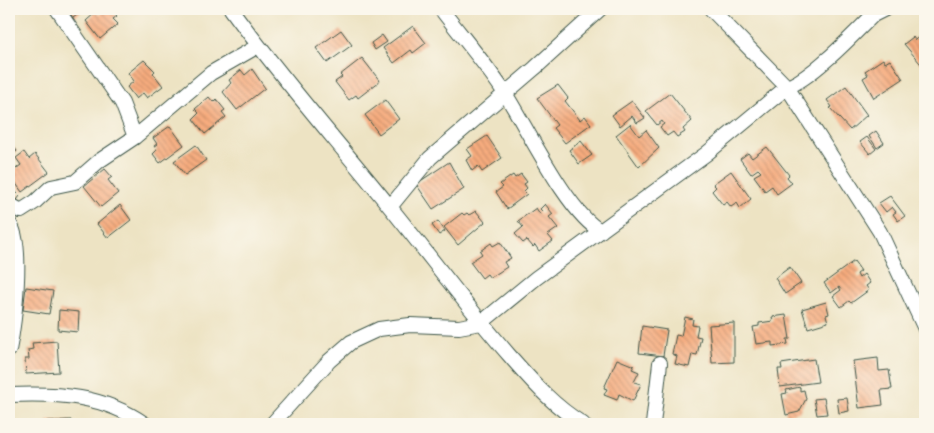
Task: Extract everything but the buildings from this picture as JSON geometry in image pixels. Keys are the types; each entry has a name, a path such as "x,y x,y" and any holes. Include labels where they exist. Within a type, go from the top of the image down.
{"street":[{"path":"57,9 122,103 135,137"},
{"path":"231,9 258,46 390,207 482,324 544,394 565,413 583,424"},
{"path":"442,9 505,94 563,190 590,225 601,231"},
{"path":"390,207 430,158 600,9"},
{"path":"711,9 787,86 880,232 925,329"},
{"path":"272,424 329,361 351,342 379,330 410,325 460,327 482,324 536,278 706,154 787,86 795,84 809,73 873,15 885,9"},
{"path":"9,204 22,211 51,187 75,182 99,161 135,137 211,72 258,46"},
{"path":"9,223 14,231 17,274 16,303 9,350"},
{"path":"653,424 660,363"},
{"path":"9,394 54,394 92,399 110,405 145,424"}]}
